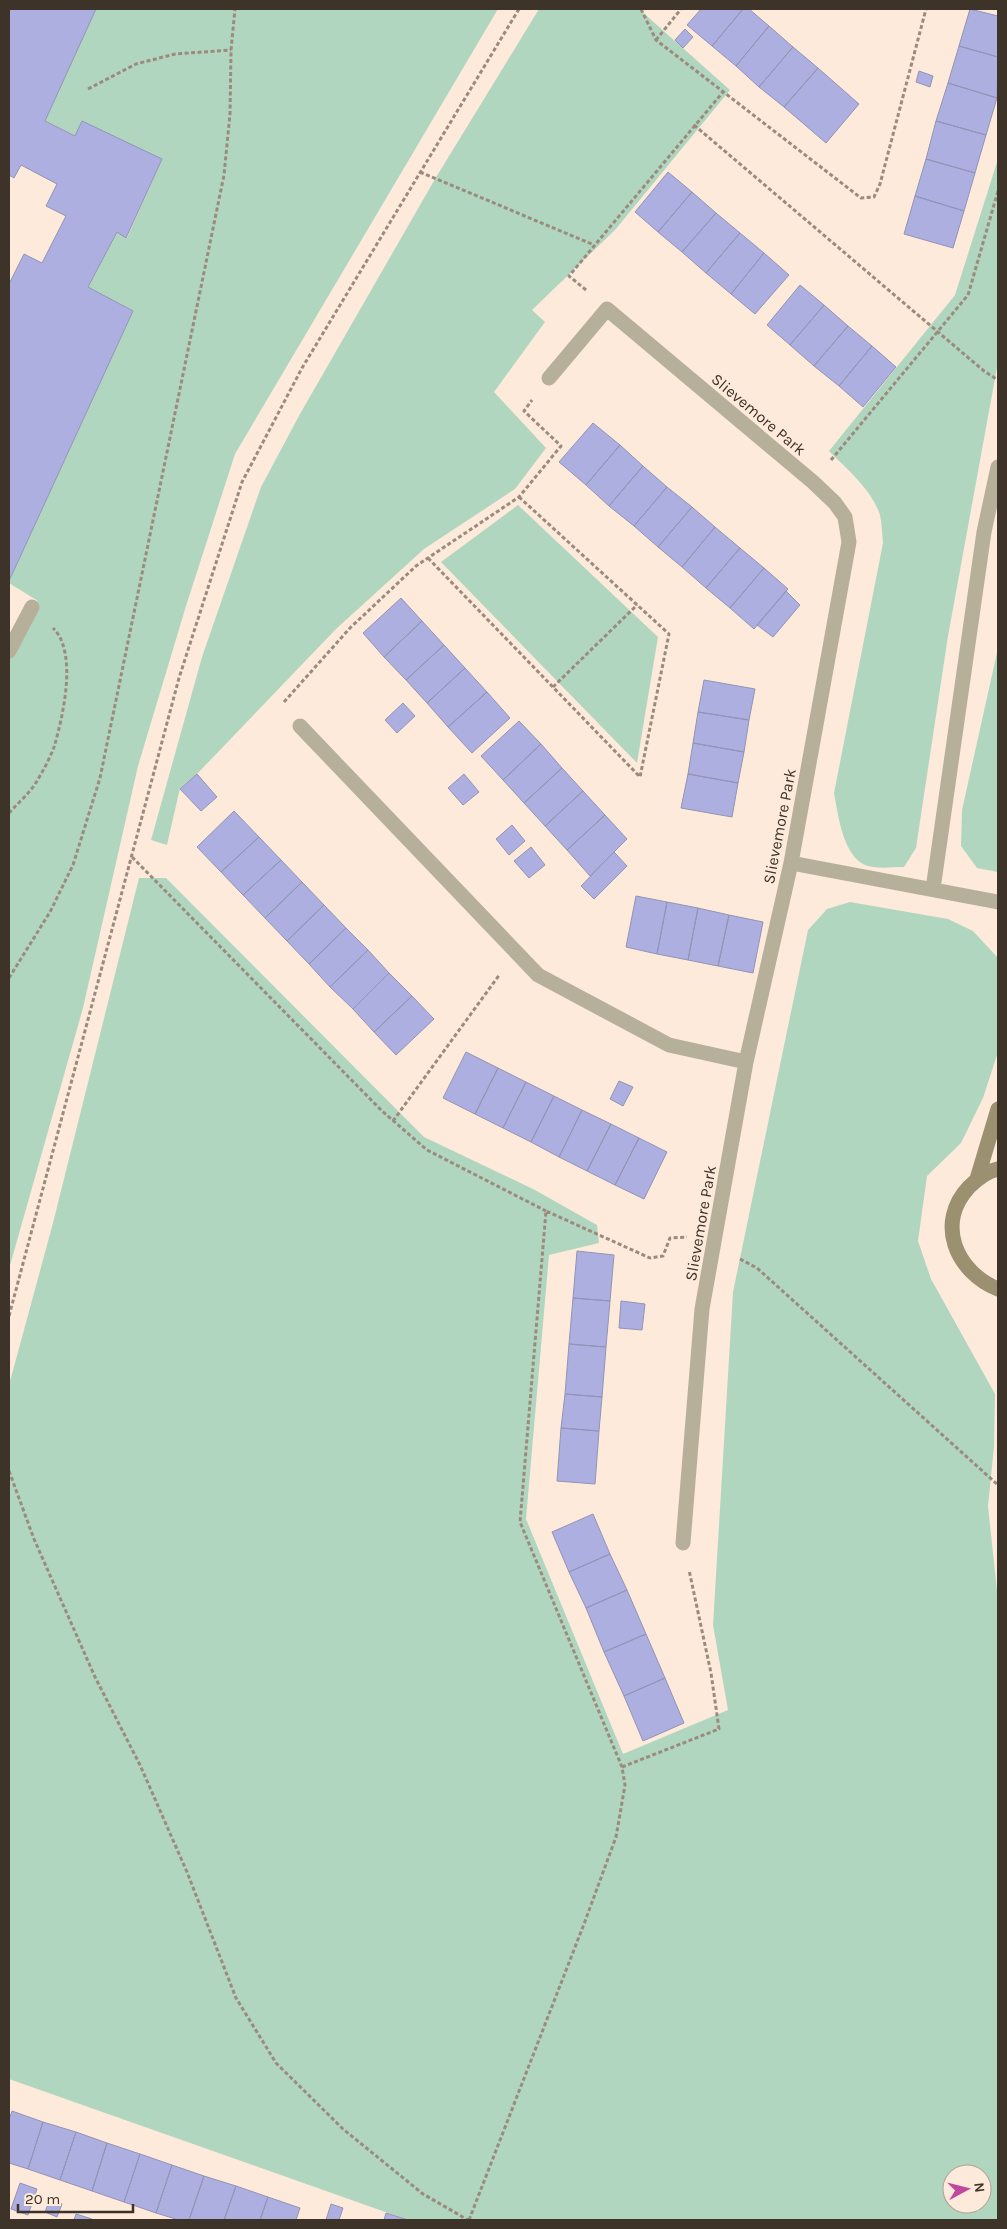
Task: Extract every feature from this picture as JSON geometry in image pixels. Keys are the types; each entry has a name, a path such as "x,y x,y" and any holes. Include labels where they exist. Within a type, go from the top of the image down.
{"main road":[{"path":"977,1179 998,1109"},
{"path":"998,1169 977,1179 962,1194 954,1213 952,1233 957,1253 968,1270 984,1283 998,1288"}],"street":[{"path":"549,378 607,309"},
{"name":"Slievemore Park","path":"607,309 813,482 835,503 845,517 849,542 791,863 746,1062 702,1309 683,1543"},
{"path":"933,889 984,532 998,467"},
{"path":"9,651 32,607"},
{"path":"300,726 538,975 669,1045 746,1062"},
{"path":"791,863 998,902"}],"path":[{"path":"9,978 50,912 73,865 100,778 224,175 230,114 231,50 235,9"},
{"path":"9,1316 179,678 242,482 302,368 519,9"},
{"path":"641,9 656,40 862,198 874,197 880,184 926,9"},
{"path":"656,40 681,9"},
{"path":"88,88 144,62 175,54 231,50"},
{"path":"607,309 569,276 723,92"},
{"path":"694,125 984,371 998,380"},
{"path":"420,172 594,245"},
{"path":"813,482 968,295 998,191"},
{"path":"300,726 279,708 350,628 416,566 519,497 561,446 524,411 549,378"},
{"path":"428,558 640,777 669,634 519,497"},
{"path":"553,687 637,604"},
{"path":"9,813 35,784 54,749 64,705 66,666 60,635 32,607"},
{"path":"132,857 393,1121 427,1150 546,1211 650,1258 663,1256 670,1238 715,1237 741,1259 757,1268 998,1485"},
{"path":"393,1121 516,952"},
{"path":"9,1471 34,1539 95,1677 140,1765 187,1872 236,1998 276,2063 343,2129 423,2194 468,2220 584,1924 616,1837 625,1785 622,1767 520,1522 546,1211"},
{"path":"622,1767 719,1729 712,1672 683,1543"}],"green space":[{"path":"96,9 498,9 235,454 186,606 138,766 83,1008 9,1269 9,658 38,601 9,583 9,581 133,311 88,287 117,232 127,238 162,159 75,136 45,121"},
{"path":"539,9 639,9 730,90 615,230 532,310 545,322 494,392 546,448 515,489 424,549 336,629 197,774 180,788 167,845 151,840 202,657 261,487 300,414 435,179"},
{"path":"998,159 998,362 948,636 916,848 904,867 872,867 860,862 847,845 834,793 883,543 882,525 880,515 871,497 858,480 829,451 955,295"},
{"path":"518,505 658,637 637,763 441,562"},
{"path":"998,648 998,872 977,868 961,846 962,810"},
{"path":"139,878 166,878 424,1137 535,1190 597,1225 599,1243 549,1255 526,1519 623,1754 728,1710 713,1625 733,1292 808,930 827,909 850,902 948,919 973,931 998,958 998,1052 983,1098 961,1143 927,1176 918,1241 931,1279 995,1394 994,1447 988,1506 998,1600 998,2220 408,2220 9,2079 9,1385 53,1223"}],"building":[{"path":"9,9 96,9 45,121 75,136 82,121 162,159 126,238 117,232 88,287 133,311 9,581 9,284 24,254 42,263 66,216 46,206 57,184 21,165 14,178 9,175"},
{"path":"701,9 743,9 712,46 687,25"},
{"path":"743,9 749,9 769,26 736,66 712,46"},
{"path":"970,9 998,16 998,57 959,46"},
{"path":"769,26 793,47 759,87 736,66"},
{"path":"685,29 693,37 683,48 675,40"},
{"path":"959,46 998,57 997,98 948,83"},
{"path":"793,47 818,68 784,107 759,87"},
{"path":"818,68 859,104 826,143 784,107"},
{"path":"919,71 933,76 930,87 916,82"},
{"path":"948,83 997,98 986,135 936,121"},
{"path":"936,121 986,135 975,173 926,159"},
{"path":"926,159 975,173 964,211 915,196"},
{"path":"668,172 692,192 658,232 635,212"},
{"path":"692,192 716,213 682,252 658,232"},
{"path":"915,196 964,211 953,248 904,234"},
{"path":"716,213 740,233 706,273 682,252"},
{"path":"740,233 764,253 731,294 706,273"},
{"path":"764,253 789,275 755,314 731,294"},
{"path":"800,285 824,305 790,345 767,325"},
{"path":"824,305 848,326 814,366 790,345"},
{"path":"848,326 872,346 839,386 814,366"},
{"path":"872,346 896,367 863,407 839,386"},
{"path":"593,423 620,445 586,485 559,462"},
{"path":"620,445 643,466 609,506 586,485"},
{"path":"643,466 667,487 634,526 609,506"},
{"path":"667,487 692,507 658,547 634,526"},
{"path":"692,507 715,527 682,567 658,547"},
{"path":"715,527 740,548 706,588 682,567"},
{"path":"740,548 764,568 730,608 706,588"},
{"path":"764,568 788,589 754,629 730,608"},
{"path":"786,591 800,605 773,637 757,625"},
{"path":"401,598 422,621 384,657 363,633"},
{"path":"422,621 444,645 406,680 384,657"},
{"path":"444,645 465,668 427,703 406,680"},
{"path":"465,668 487,692 448,727 427,703"},
{"path":"704,680 755,689 749,720 698,712"},
{"path":"487,692 510,718 472,753 448,727"},
{"path":"403,703 415,716 397,733 385,720"},
{"path":"698,712 749,720 744,752 693,743"},
{"path":"519,721 541,744 503,780 481,756"},
{"path":"693,743 744,752 738,783 688,774"},
{"path":"541,744 562,768 524,803 503,780"},
{"path":"562,768 583,791 545,826 524,803"},
{"path":"197,774 217,797 201,811 180,789"},
{"path":"464,774 479,792 463,805 448,788"},
{"path":"688,774 738,783 732,817 681,808"},
{"path":"583,791 605,815 567,850 545,826"},
{"path":"234,811 259,837 221,872 197,847"},
{"path":"605,815 627,839 590,876 567,850"},
{"path":"512,825 525,841 509,855 496,839"},
{"path":"259,837 281,860 243,895 221,872"},
{"path":"531,847 545,865 529,878 514,861"},
{"path":"614,852 627,866 594,899 581,886"},
{"path":"281,860 302,882 265,918 243,895"},
{"path":"302,882 324,905 287,941 265,918"},
{"path":"636,896 667,902 657,954 626,947"},
{"path":"667,902 698,908 688,960 657,954"},
{"path":"324,905 346,928 309,964 287,941"},
{"path":"698,908 729,915 718,966 688,960"},
{"path":"729,915 763,922 753,973 718,966"},
{"path":"346,928 368,950 330,987 309,964"},
{"path":"368,950 389,973 353,1009 330,987"},
{"path":"389,973 412,996 374,1032 353,1009"},
{"path":"412,996 434,1019 396,1055 374,1032"},
{"path":"466,1052 498,1068 475,1114 443,1098"},
{"path":"498,1068 526,1082 503,1128 475,1114"},
{"path":"619,1081 633,1087 623,1106 610,1099"},
{"path":"526,1082 554,1096 531,1142 503,1128"},
{"path":"554,1096 582,1110 559,1157 531,1142"},
{"path":"582,1110 611,1124 587,1171 559,1157"},
{"path":"611,1124 639,1138 615,1185 587,1171"},
{"path":"639,1138 667,1152 644,1199 615,1185"},
{"path":"577,1251 614,1255 610,1301 573,1298"},
{"path":"573,1298 610,1301 606,1347 569,1344"},
{"path":"621,1301 645,1304 642,1330 619,1328"},
{"path":"569,1344 606,1347 602,1397 565,1394"},
{"path":"565,1394 602,1397 599,1431 561,1428"},
{"path":"561,1428 599,1431 595,1484 557,1481"},
{"path":"593,1514 610,1554 569,1572 552,1532"},
{"path":"610,1554 627,1590 586,1608 569,1572"},
{"path":"627,1590 646,1634 604,1652 586,1608"},
{"path":"646,1634 665,1678 624,1696 604,1652"},
{"path":"665,1678 684,1723 643,1741 624,1696"},
{"path":"12,2111 43,2122 28,2169 9,2163 9,2120"},
{"path":"43,2122 76,2132 60,2180 28,2169"},
{"path":"76,2132 107,2143 92,2191 60,2180"},
{"path":"107,2143 140,2154 124,2202 92,2191"},
{"path":"140,2154 172,2165 156,2213 124,2202"},
{"path":"172,2165 204,2176 189,2220 179,2220 156,2213"},
{"path":"204,2176 236,2186 224,2220 189,2220"},
{"path":"20,2183 37,2189 28,2215 11,2209"},
{"path":"236,2186 268,2197 260,2220 224,2220"},
{"path":"268,2197 300,2208 296,2220 260,2220"},
{"path":"50,2199 62,2204 57,2217 45,2212"},
{"path":"331,2204 343,2208 339,2220 326,2220"},
{"path":"386,2213 408,2220 384,2220"},
{"path":"76,2214 92,2219 92,2220 74,2220"}]}
